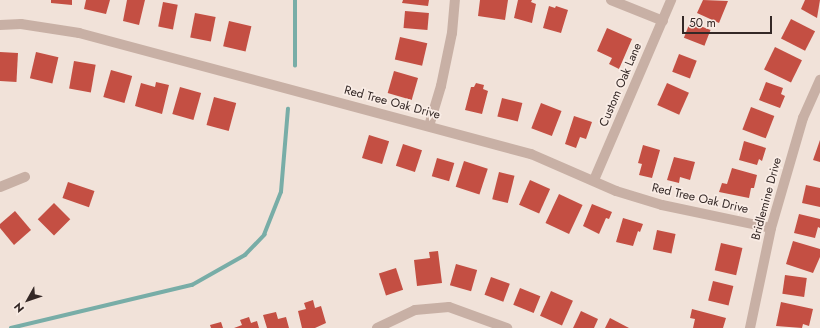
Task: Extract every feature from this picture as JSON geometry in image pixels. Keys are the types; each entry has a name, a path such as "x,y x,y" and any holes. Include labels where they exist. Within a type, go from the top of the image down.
{"street":[{"path":"429,126 449,48 455,0"},
{"path":"611,0 663,21"},
{"name":"Custom Oak Lane","path":"594,180 671,0"},
{"name":"Red Tree Oak Drive","path":"0,25 21,24 79,33 531,154 616,190 662,205 771,228"},
{"name":"Bridlemine Drive","path":"750,328 771,228 803,118 820,80"},
{"path":"0,187 25,177"},
{"path":"377,328 415,310 449,307 507,328"}],"building":[{"path":"51,0 72,0 72,5 51,3"},
{"path":"86,0 110,0 106,14 84,9"},
{"path":"127,0 145,0 139,25 123,21"},
{"path":"403,0 429,0 428,6 402,3"},
{"path":"480,0 508,0 505,20 478,16"},
{"path":"518,0 532,0 531,2 536,4 532,23 514,18"},
{"path":"703,0 728,1 719,23 697,13"},
{"path":"805,0 820,0 817,18 801,9"},
{"path":"163,2 178,5 173,29 158,27"},
{"path":"549,6 555,8 556,6 568,10 561,33 543,28"},
{"path":"405,11 429,13 427,30 404,28"},
{"path":"195,13 216,17 211,42 190,38"},
{"path":"791,19 815,31 805,51 781,39"},
{"path":"229,21 251,26 246,52 223,46"},
{"path":"690,22 711,30 704,46 684,38"},
{"path":"607,28 632,39 619,69 609,64 612,58 597,51"},
{"path":"400,37 427,43 422,66 395,59"},
{"path":"775,47 802,60 791,83 764,69"},
{"path":"0,52 18,53 16,82 0,81"},
{"path":"36,52 58,57 52,83 30,78"},
{"path":"679,54 697,61 690,79 672,72"},
{"path":"74,61 96,65 91,92 69,89"},
{"path":"111,70 132,76 124,103 103,97"},
{"path":"394,71 418,78 412,100 388,93"},
{"path":"156,82 169,85 162,114 135,106 141,83 155,87"},
{"path":"766,82 783,88 781,94 785,96 780,108 759,100"},
{"path":"476,83 484,85 483,89 488,91 482,114 465,110 471,87 474,87"},
{"path":"667,83 689,93 679,115 657,105"},
{"path":"180,87 201,93 193,120 172,114"},
{"path":"214,97 236,103 229,131 206,125"},
{"path":"502,98 522,103 518,122 497,116"},
{"path":"541,103 562,111 552,136 531,128"},
{"path":"751,107 774,116 766,138 742,129"},
{"path":"574,116 592,122 586,139 580,137 576,148 565,144"},
{"path":"369,135 389,141 382,164 362,158"},
{"path":"820,140 820,162 813,160"},
{"path":"744,141 766,148 762,161 759,159 757,165 739,160"},
{"path":"403,144 422,150 415,172 396,166"},
{"path":"643,145 660,150 652,178 639,175 642,164 638,163"},
{"path":"674,157 695,162 690,180 680,177 679,183 667,180"},
{"path":"437,158 454,163 449,181 432,176"},
{"path":"464,161 488,169 479,194 456,187"},
{"path":"732,168 757,175 754,188 751,188 749,198 719,192 722,183 727,184"},
{"path":"499,172 515,176 508,203 492,199"},
{"path":"530,180 550,189 539,214 519,205"},
{"path":"68,182 94,191 89,207 62,198"},
{"path":"806,185 820,188 820,207 802,203"},
{"path":"559,194 583,205 569,234 545,223"},
{"path":"54,203 70,219 54,236 38,219"},
{"path":"592,204 612,212 609,219 606,218 599,234 583,226"},
{"path":"15,211 31,230 14,245 0,228 0,224"},
{"path":"799,214 820,219 820,228 818,227 815,238 794,233"},
{"path":"623,218 643,224 640,232 638,231 633,246 616,242"},
{"path":"657,230 676,234 671,254 653,250"},
{"path":"793,241 820,249 820,257 813,273 786,264"},
{"path":"721,243 742,248 736,275 715,270"},
{"path":"438,251 442,283 417,286 414,260 430,258 429,252"},
{"path":"456,264 477,270 471,291 450,285"},
{"path":"396,268 403,290 386,295 379,274"},
{"path":"785,275 807,278 804,297 782,294"},
{"path":"491,277 510,284 503,302 485,295"},
{"path":"713,281 733,286 729,305 708,300"},
{"path":"520,288 540,296 534,313 513,305"},
{"path":"551,291 573,301 562,325 540,316"},
{"path":"313,300 315,308 321,306 326,323 315,328 302,328 298,311 306,309 304,303"},
{"path":"781,302 813,309 809,326 803,324 802,328 776,326"},
{"path":"692,309 726,318 723,328 693,328 695,319 690,318"},
{"path":"581,311 598,319 594,328 573,328"},
{"path":"276,312 278,319 286,317 289,328 267,328 263,315"},
{"path":"249,317 251,323 257,321 259,328 234,328 242,325 240,320"},
{"path":"610,318 629,328 605,328"},
{"path":"221,322 223,328 211,328 210,325"}],"waterway":[{"path":"295,0 295,66"},
{"path":"11,328 192,285 245,255 264,235 281,192 288,109"}]}
